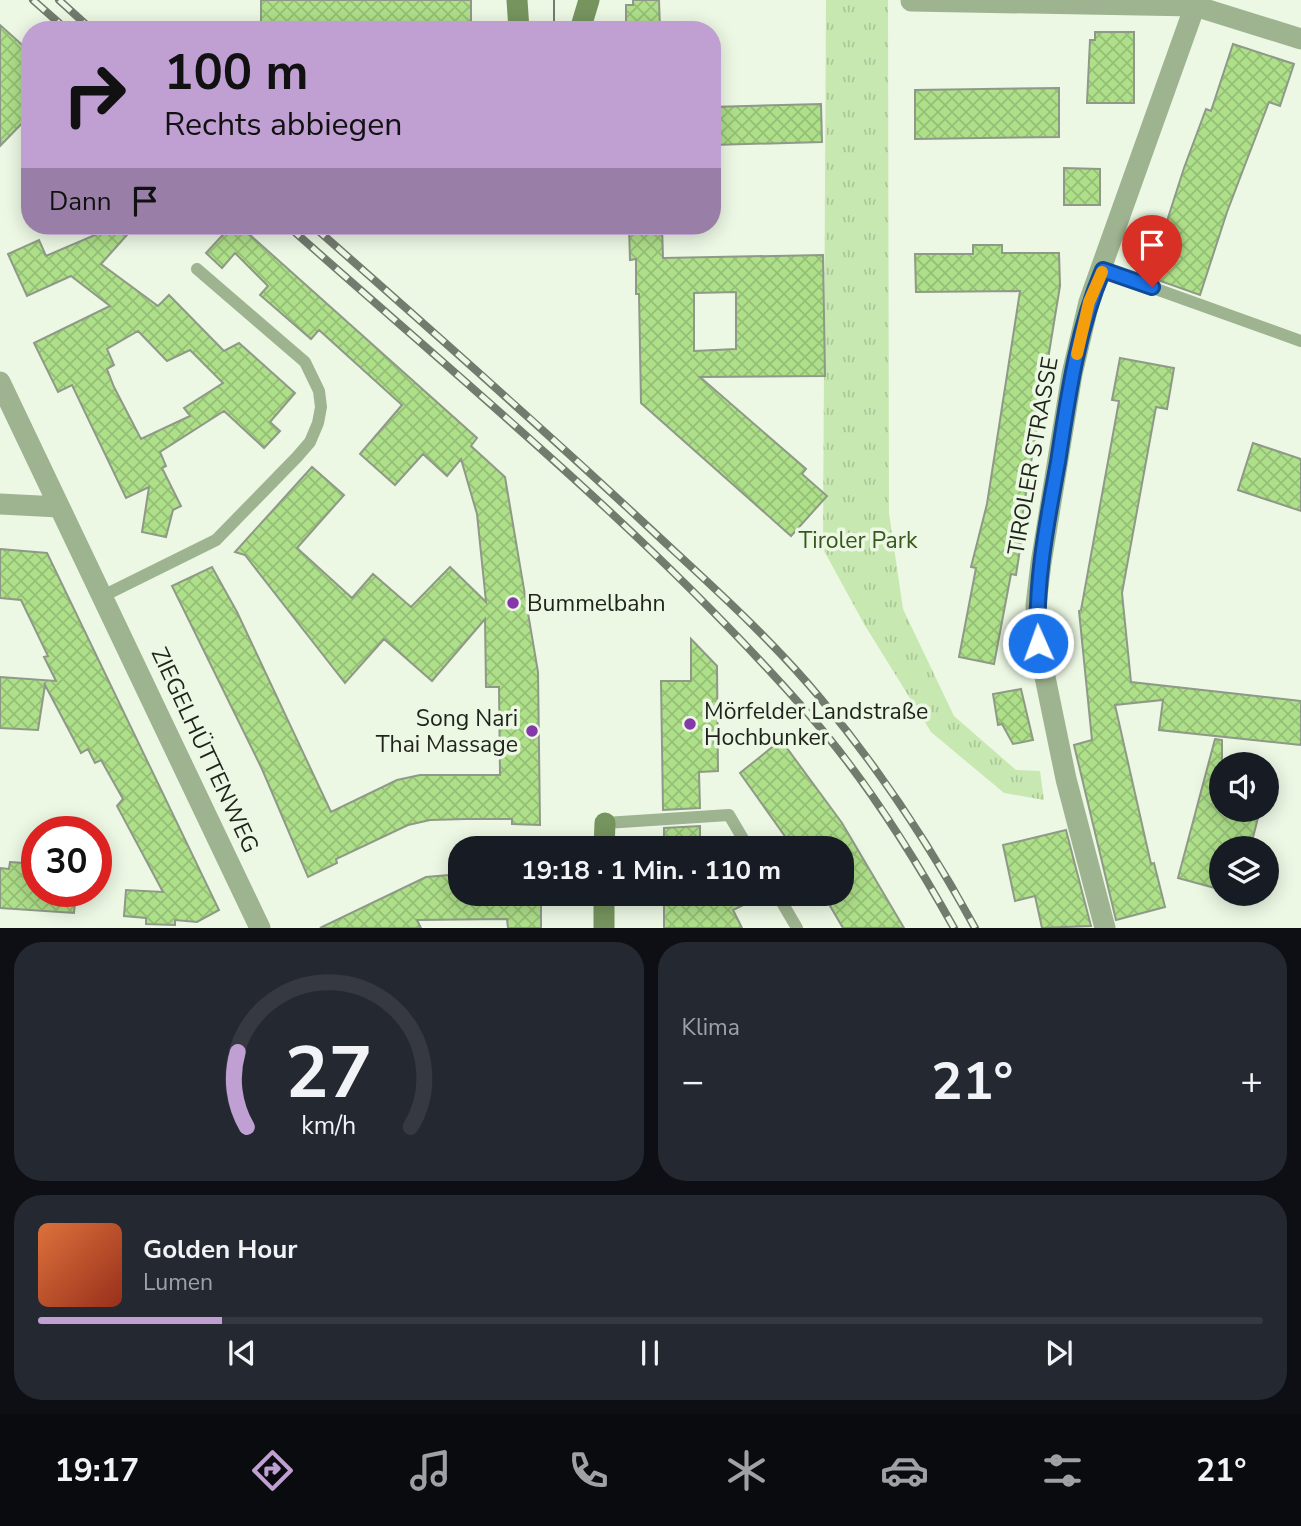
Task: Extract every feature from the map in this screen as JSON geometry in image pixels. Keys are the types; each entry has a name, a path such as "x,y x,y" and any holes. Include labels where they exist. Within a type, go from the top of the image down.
{"main road":[{"path":"517,0 518,21"},
{"path":"583,21 589,0"},
{"path":"604,836 605,823"},
{"path":"604,906 604,928"}],"street":[{"path":"911,1 1196,3 1301,39"},
{"name":"TIROLER STRASSE","path":"1105,928 1066,779 1038,643 1037,605 1072,374 1089,302 1103,270 1196,3"},
{"name":"ZIEGELHÜTTENWEG","path":"0,383 260,928"},
{"path":"0,504 59,507"}],"lane":[{"path":"103,596 216,540 297,457 310,442 318,423 321,407 318,391 305,362 197,269"},
{"path":"1103,270 1301,341"},
{"path":"605,823 729,815 741,836"},
{"path":"784,906 797,928"}],"green space":[{"name":"Tiroler Park","path":"826,0 888,0 889,513 903,609 954,716 1016,770 1040,771 1044,800 1004,793 931,732 864,624 823,549"}],"building":[{"path":"261,0 471,0 471,21 261,21"},
{"path":"633,0 659,0 660,21 626,21 626,5 633,5"},
{"path":"0,25 21,44 21,124 0,146"},
{"path":"1095,32 1134,32 1134,103 1087,103 1090,40 1095,40"},
{"path":"1233,44 1294,64 1280,106 1269,102 1227,212 1200,295 1149,277 1184,168 1206,109 1211,111"},
{"path":"1059,88 1059,137 915,139 915,90"},
{"path":"821,104 822,142 721,145 721,107"},
{"path":"1064,168 1100,169 1100,205 1064,205"},
{"path":"95,235 127,235 101,264 158,306 169,295 224,351 239,343 295,393 270,422 280,431 264,448 224,411 160,452 166,466 162,468 181,506 173,510 166,537 142,532 149,487 126,498 72,385 58,392 34,343 110,306 71,276 27,296 8,254 39,240 46,256","holes":["138,331 167,361 190,350 223,383 184,408 190,416 141,439 107,369 114,365 107,349"]},
{"path":"223,235 250,235 477,438 471,446 505,477 538,672 540,825 512,824 512,819 430,820 408,825 336,859 337,863 308,877 262,769 172,586 212,567 237,612 331,812 397,780 420,775 500,775 499,687 486,687 485,619 432,681 384,639 345,683 245,555 235,552 312,467 344,495 297,548 352,598 373,574 411,607 450,567 486,602 477,514 461,459 447,476 423,454 395,485 360,454 402,405 319,330 311,339 260,295 268,286 235,253 222,268 206,253"},
{"path":"629,235 662,235 663,258 823,255 825,376 700,377 806,469 802,474 827,496 791,536 641,403 636,259 630,260","holes":["736,292 736,349 694,351 694,293"]},
{"path":"973,245 1002,245 1002,253 1059,253 1060,286 1018,542 1021,543 1016,575 1011,574 994,664 959,657 976,568 971,567 987,504 1020,291 916,292 915,254 973,254"},
{"path":"1120,358 1174,368 1167,409 1156,407 1122,593 1131,682 1301,701 1301,745 1159,730 1163,700 1115,705 1151,864 1154,863 1165,907 1116,920 1074,745 1092,740 1079,611 1119,401 1112,400"},
{"path":"1253,443 1301,459 1301,511 1238,490"},
{"path":"0,549 47,553 219,910 197,922 175,920 175,925 146,924 146,918 124,916 126,890 163,892 117,806 123,799 101,760 95,763 88,749 81,753 45,685 38,730 0,728 0,677 56,681 44,657 48,656 21,600 0,598"},
{"name":"Mörfelder Landstraße Hochbunker","path":"691,639 717,666 718,771 699,772 700,808 663,810 661,681 691,681"},
{"path":"1021,689 1033,740 1013,744 1002,724 998,725 993,694"},
{"path":"1215,739 1222,740 1222,752 1212,752"},
{"path":"781,740 850,836 785,836 740,773"},
{"path":"1209,762 1209,822 1257,822 1253,836 1209,836 1209,886 1178,878"},
{"path":"700,826 700,836 664,836 664,828"},
{"path":"1066,830 1091,926 1042,928 1035,896 1015,901 1003,845"},
{"path":"854,843 904,928 843,928 830,906 854,906"},
{"path":"10,862 21,863 21,907 75,907 74,913 0,908 0,868 9,869"},
{"path":"448,875 448,906 541,906 541,928 508,928 507,919 417,920 421,928 320,928 426,877"},
{"path":"664,906 741,906 733,910 742,928 664,928"}],"tram line":[{"path":"554,0 554,21"}],"railway":[{"path":"33,0 57,21"},
{"path":"59,0 82,21"},
{"path":"298,235 554,461 683,582 745,645 805,710 847,761 903,842 954,928"},
{"path":"323,235 480,373 713,587 801,675 884,781 941,868 975,928"}],"slow traffic":[{"path":"1077,354 1089,302 1102,272"}],"place":[{"name":"Bummelbahn","path":"513,603"},
{"name":"Mörfelder Landstraße Hochbunker","path":"690,724"},
{"name":"Song Nari Thai Massage","path":"532,731"}],"route":[{"path":"1038,643 1037,605 1041,563 1072,374 1089,302 1103,270 1152,287"}]}
